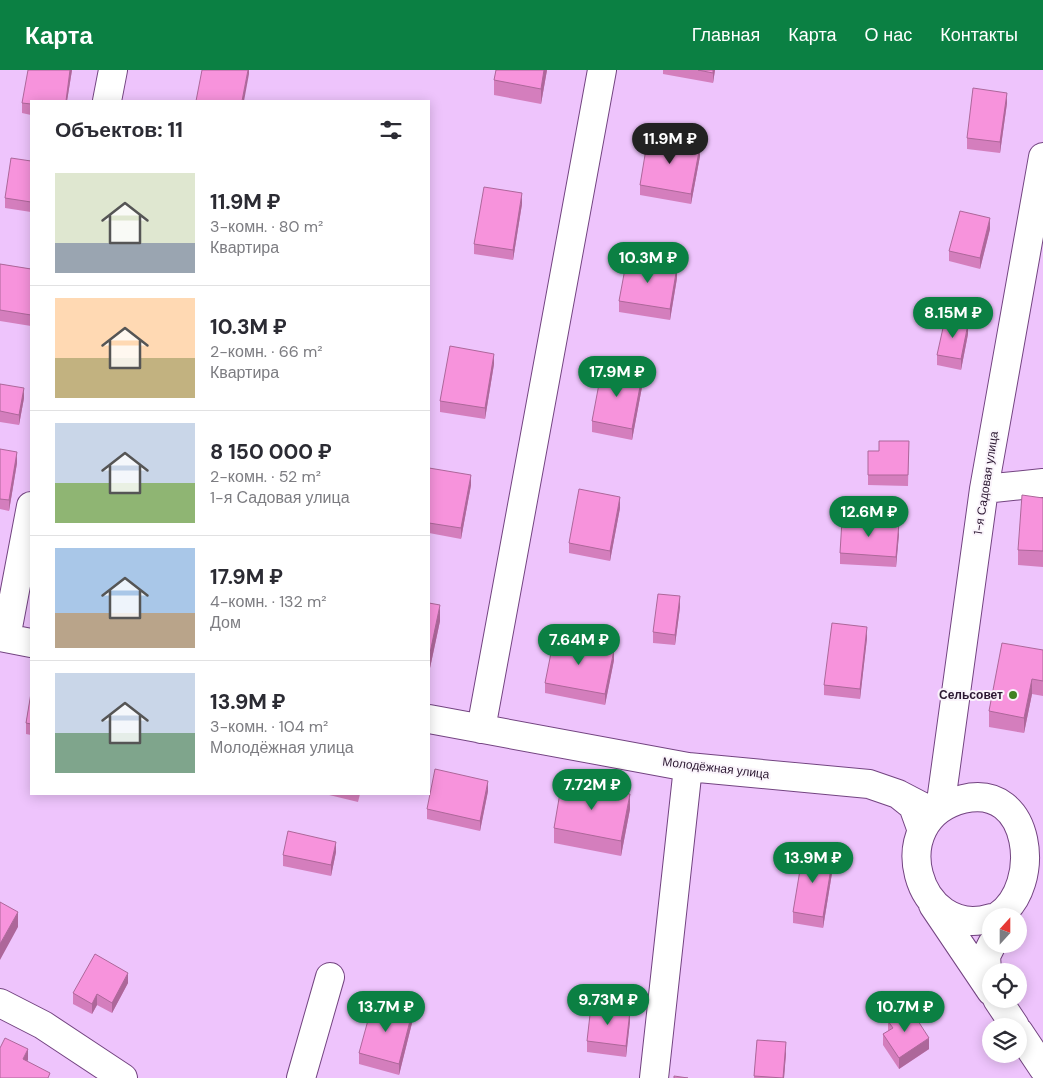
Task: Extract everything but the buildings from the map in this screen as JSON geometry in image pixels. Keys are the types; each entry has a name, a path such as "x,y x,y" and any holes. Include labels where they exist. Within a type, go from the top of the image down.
{"street":[{"path":"107,100 113,70"},
{"path":"481,729 602,70"},
{"name":"1-я Садовая улица","path":"940,809 984,489 1043,157"},
{"path":"984,489 1043,483"},
{"path":"13,639 30,513"},
{"name":"Молодёжная улица","path":"430,719 688,766 868,784 898,794 913,806 922,831"},
{"path":"654,1078 688,766"},
{"path":"898,794 923,807 940,809"},
{"path":"927,895 942,910 976,923 1012,907 1032,885 1038,865 1035,827 1011,808 997,801 976,798 962,799 940,809 922,831 918,841 915,861 920,882 927,895 982,977"},
{"path":"301,1078 330,977"},
{"path":"0,1003 43,1025 123,1078"},
{"path":"1027,1044 1043,1068"}],"place":[{"name":"Сельсовет","path":"1013,695"}]}
